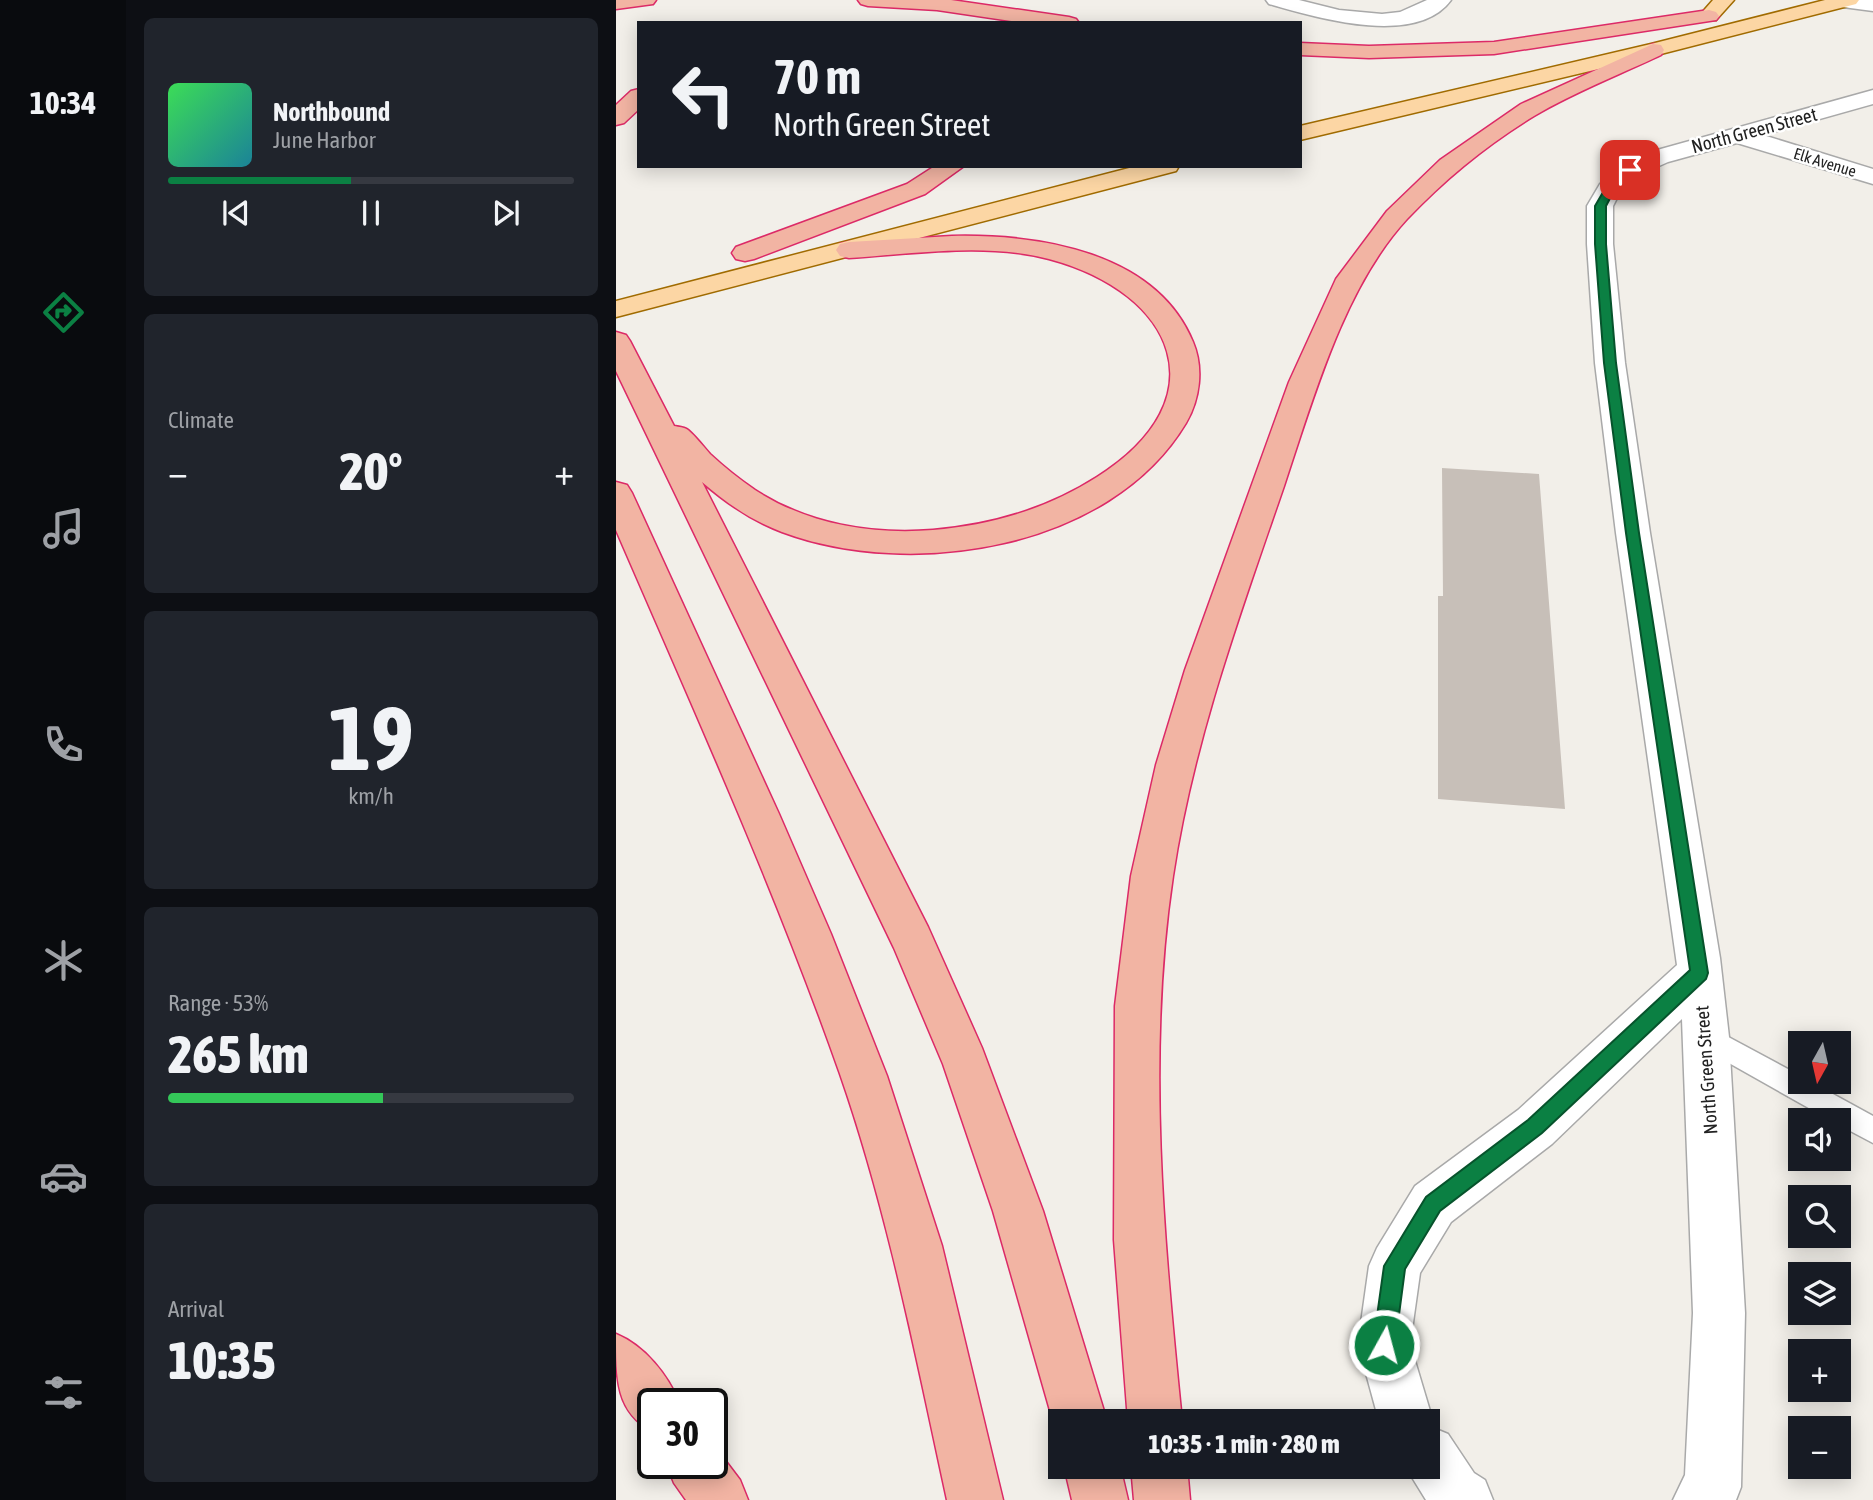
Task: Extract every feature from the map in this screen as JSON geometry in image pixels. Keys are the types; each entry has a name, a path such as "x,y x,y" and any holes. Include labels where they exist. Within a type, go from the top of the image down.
{"highway":[{"path":"616,2 646,0"},
{"path":"868,0 942,6"},
{"path":"908,0 1054,21"},
{"path":"1302,49 1382,52 1494,48 1731,11"},
{"path":"1154,1409 1139,1240 1138,1020 1152,876 1175,765 1203,670 1304,382 1350,279 1396,216 1449,165 1529,110 1653,50"},
{"path":"616,118 637,98"},
{"path":"745,265 916,189 948,168"},
{"path":"649,404 682,444 730,490 749,502 791,523 819,533 904,543 941,541 1002,531 1059,512 1107,486 1145,456 1170,423 1183,389 1185,365 1182,342 1155,301 1126,280 1092,263 1066,255 1010,245 942,244 849,250"},
{"path":"616,341 913,941 966,1065 1018,1211 1076,1409"},
{"path":"616,493 759,814 810,934 864,1076 917,1246 975,1500"},
{"path":"616,1361 639,1388"},
{"path":"705,1479 720,1500"},
{"path":"1095,1479 1101,1500"},
{"path":"1160,1479 1162,1500"}],"main road":[{"path":"1302,116 1731,11 1845,1"},
{"path":"1302,133 1653,50 1731,11"},
{"path":"616,309 745,265 1091,168"},
{"path":"616,286 849,250 1159,168"}],"street":[{"path":"1276,0 1352,18 1386,20 1415,16 1429,10 1441,0"},
{"path":"1845,1 1873,5"},
{"path":"1844,120 1841,154 1867,175"},
{"name":"North Green Street","path":"1707,1494 1719,1313 1706,1037 1610,363 1600,244 1600,206 1612,184 1630,170 1659,157 1737,135 1844,120"},
{"name":"Elk Avenue","path":"1737,135 1867,175"},
{"path":"1403,1409 1384,1345 1395,1266 1433,1204 1535,1126 1699,973"},
{"path":"1440,1472 1454,1493 1465,1500"}],"lane":[{"path":"1706,1037 1873,1130"}],"building":[{"path":"1442,468 1539,474 1565,809 1438,799 1438,596 1443,596"}],"route":[{"path":"1384,1345 1395,1266 1433,1204 1535,1126 1699,973 1610,363 1600,244 1600,206 1612,184 1630,170"}]}
